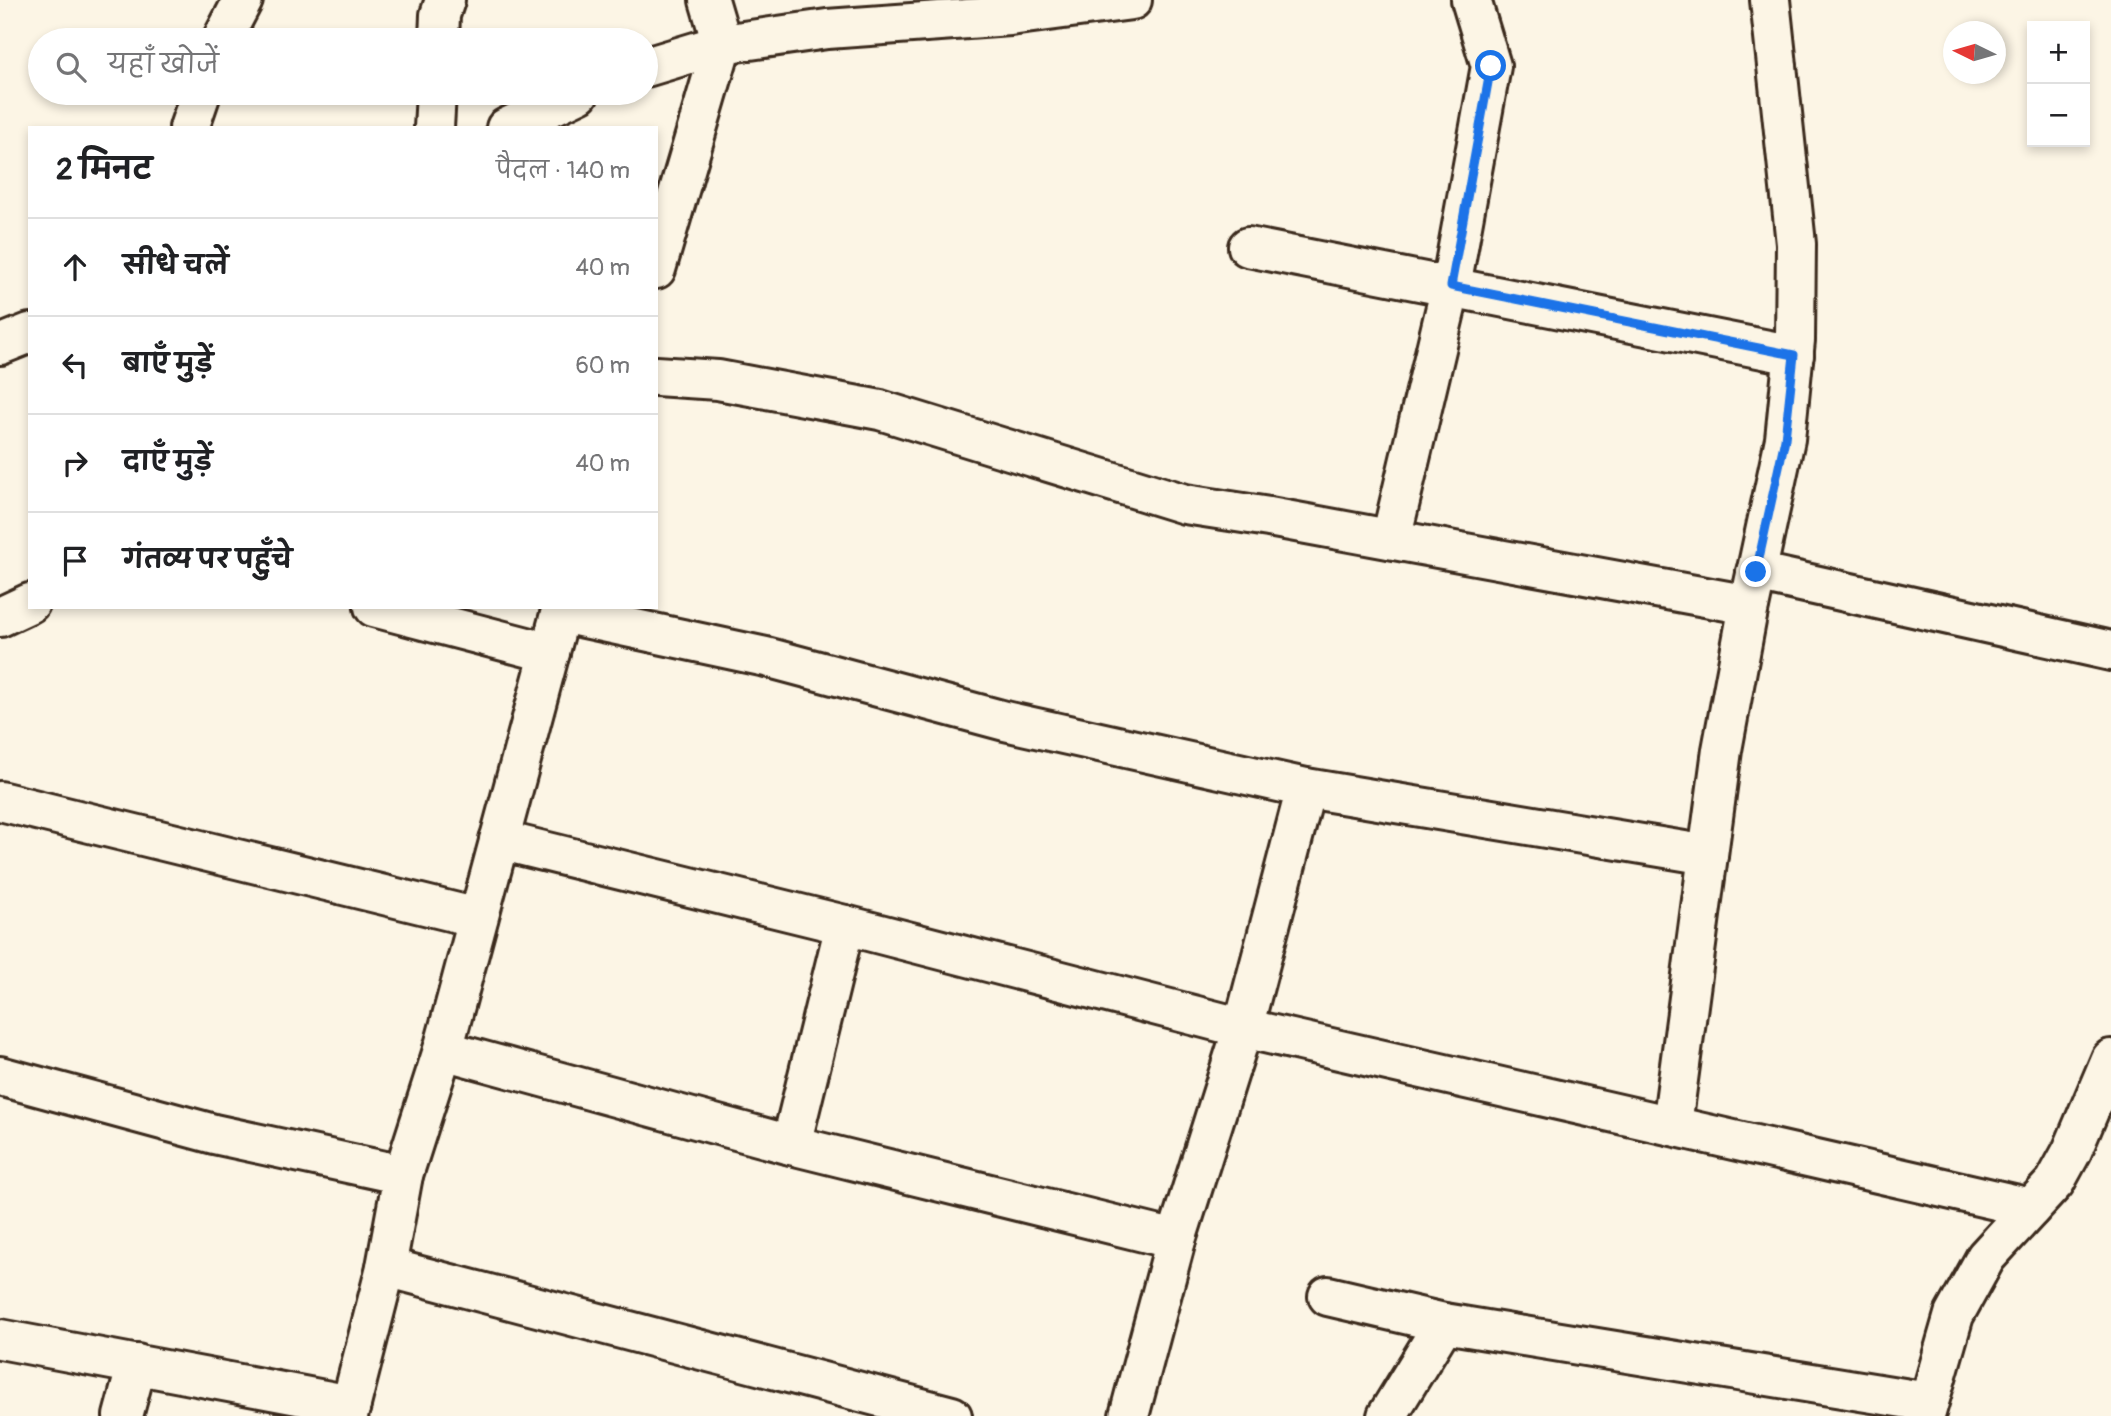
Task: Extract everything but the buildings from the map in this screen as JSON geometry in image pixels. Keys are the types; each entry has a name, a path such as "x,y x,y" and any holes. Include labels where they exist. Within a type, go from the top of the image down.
{"street":[{"path":"228,28 243,0"},
{"path":"439,28 445,0"},
{"path":"658,263 722,44 709,0"},
{"path":"658,63 722,44 827,29 1010,16 1132,0"},
{"path":"1391,539 1451,286 1491,66 1471,0"},
{"path":"1672,1125 1722,750 1752,589 1785,439 1794,355 1796,244 1770,0"},
{"path":"190,126 197,105"},
{"path":"434,126 435,105"},
{"path":"510,126 554,105"},
{"path":"1248,247 1794,355"},
{"path":"0,345 28,334"},
{"path":"658,376 718,380 880,410 1185,504 1391,539 1752,589 2111,651"},
{"path":"0,617 28,604"},
{"path":"382,609 550,653"},
{"path":"0,1339 137,1364 349,1410 386,1268 403,1175 443,1050 561,610 766,657 1005,721 1306,788 1708,855"},
{"path":"1129,1416 1176,1240 1243,1028 1306,788"},
{"path":"0,801 478,918"},
{"path":"499,839 1243,1028 2031,1208"},
{"path":"791,1144 845,925"},
{"path":"443,1050 791,1144 1176,1240"},
{"path":"1328,1296 1444,1323 1927,1409 1954,1315 1986,1257 2054,1182 2072,1152 2111,1059"},
{"path":"0,1076 214,1134 403,1175"},
{"path":"386,1268 952,1416"},
{"path":"1387,1416 1444,1323"},
{"path":"122,1416 137,1364"}],"route":[{"path":"1491,66 1451,286 1794,355 1785,439 1756,572"}]}
